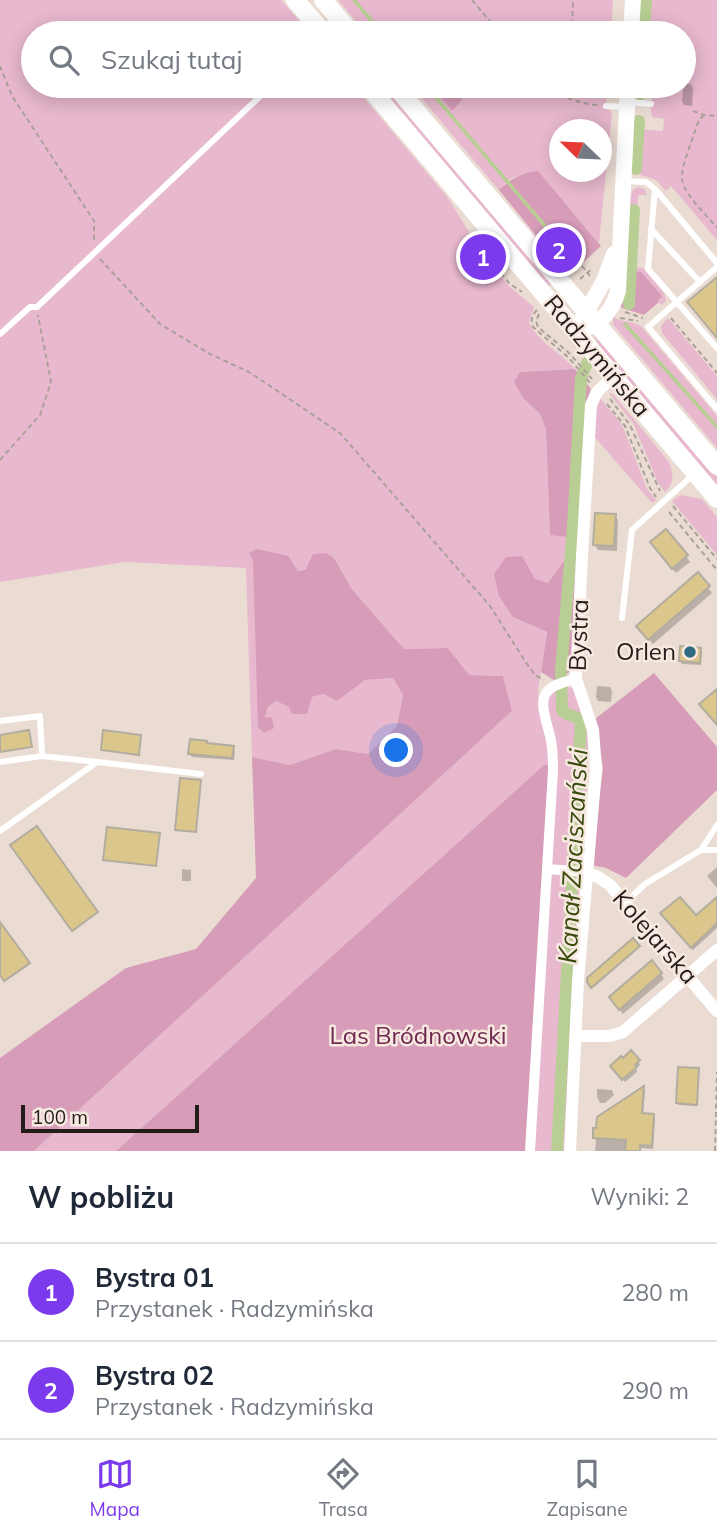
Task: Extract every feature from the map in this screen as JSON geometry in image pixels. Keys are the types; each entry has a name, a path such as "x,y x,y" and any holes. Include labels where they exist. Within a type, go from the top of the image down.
{"main road":[{"path":"295,0 313,21"},
{"path":"323,0 341,21"},
{"name":"Radzymińska","path":"378,98 576,331 604,385 695,472 717,499"},
{"name":"Radzymińska","path":"407,98 573,285 591,317 717,466"}],"street":[{"path":"632,21 633,0"},
{"path":"591,317 609,311 617,296 627,98"},
{"path":"573,285 580,295 591,293 608,272 620,238"},
{"path":"576,331 590,328 597,284"},
{"name":"Bystra","path":"570,1151 583,871 596,769 593,730 562,683 591,405 604,385"},
{"path":"530,1151 553,754 543,704 546,694 562,683"},
{"path":"547,869 583,871"},
{"name":"Kolejarska","path":"583,871 610,886 717,1011"},
{"path":"576,1036 610,1036 624,1032 717,950"}],"lane":[{"path":"0,334 30,307 37,307 258,98"},
{"path":"606,106 627,98 651,104"},
{"path":"623,181 646,182 655,189 717,265 648,327 717,409"},
{"path":"655,189 648,269 717,348"},
{"path":"651,229 699,282"},
{"path":"622,618 632,530 695,472"},
{"path":"0,721 40,716 42,756"},
{"path":"0,762 42,756 201,774"},
{"path":"0,831 97,762"},
{"path":"625,902 645,884 701,850 717,825"},
{"path":"701,850 717,849"}],"path":[{"path":"472,0 490,21"},
{"path":"572,21 573,0"},
{"path":"0,66 12,96 94,221 94,253 160,324 211,354 249,372 340,433 491,606 535,675 562,683"},
{"path":"571,98 582,104 606,106"},
{"path":"693,111 717,116"},
{"path":"704,115 699,121 681,177 685,188 717,228"},
{"path":"468,234 510,284 525,294"},
{"path":"582,266 597,284"},
{"path":"573,285 595,266"},
{"path":"536,305 539,308 532,317 533,327 577,364"},
{"path":"0,460 40,415 51,382 37,307"},
{"path":"621,310 644,318"},
{"path":"542,311 537,324 589,378 604,385 630,425 664,501 717,570"},
{"path":"665,311 717,373"},
{"path":"616,316 640,322 648,327"},
{"path":"604,385 625,426 650,488 717,559"},
{"path":"715,1151 717,1072"}],"shaded area":[{"path":"0,0 281,0 299,21 21,21 21,98 364,98 448,198 469,232 466,235 477,248 474,252 485,265 489,262 510,287 534,307 529,322 532,329 575,369 520,372 523,398 540,414 546,431 550,534 568,537 566,558 548,583 535,580 513,617 547,632 538,690 540,712 551,692 560,689 561,712 579,723 555,1151 526,1151 544,765 116,1151 34,1151 512,711 503,676 469,675 448,648 404,649 351,588 335,558 298,571 249,553 253,560 265,718 268,707 276,701 289,707 324,694 337,700 365,680 393,678 403,695 397,726 368,754 336,749 290,765 252,757 246,568 125,562 0,582"},
{"path":"338,0 613,0 612,21 356,21"},
{"path":"651,0 717,0 717,240 671,186 666,191 656,180 635,173 636,129 663,131 664,119 652,117 652,98 696,98 696,21 650,21"},
{"path":"388,98 396,98 552,283 548,287"},
{"path":"421,98 441,98 452,111 462,98 606,98 606,106 612,114 611,119 549,119 549,182 605,182 599,243 569,208 524,173 510,179 499,190"},
{"path":"637,187 645,189 647,195 638,195 633,267 643,268 664,293 666,301 662,305 623,270 631,195"},
{"path":"613,316 641,326 717,416 717,448 616,328"},
{"path":"668,318 717,376 717,399 662,333 661,326"},
{"path":"596,334 717,477 717,487 599,346 594,335"},
{"path":"609,393 613,394 669,462 672,478 665,492 658,483 633,423"},
{"path":"599,397 623,427 647,489 656,500 652,503 592,434"},
{"path":"680,495 702,499 717,517 717,555 672,501"},
{"path":"564,686 574,689 588,739 582,867 575,867 583,722 579,716 563,710"},
{"path":"574,875 582,875 576,929 565,1151 559,1151"}],"green space":[{"path":"441,98 463,98 452,111"},
{"path":"538,171 601,246 577,268 571,267 562,257 565,254 557,245 554,247 547,239 542,243 499,190 517,177"},
{"path":"623,270 641,272 662,296 644,315 622,308 619,304"},
{"path":"575,369 591,389 586,406 571,669 564,678 554,680 541,672 547,632 513,617 499,596 494,574 506,557 522,556 535,579 548,583 566,558 568,537 550,535 546,430 540,414 523,398 514,382 520,372"},
{"path":"257,549 288,556 298,571 306,569 313,554 326,553 335,559 351,588 404,649 448,648 469,675 503,676 512,711 34,1151 0,1151 0,1058 126,968 196,949 256,878 252,757 290,765 336,749 368,754 397,726 403,695 393,678 365,680 337,701 324,694 312,697 307,714 292,714 289,707 276,701 268,707 265,717 272,718 274,728 264,733 258,727 253,560 249,553"},
{"path":"654,673 717,747 717,790 626,878 606,868 591,865 603,768 595,719"},
{"name":"Las Bródnowski","path":"544,765 550,765 526,1151 116,1151"}],"building":[{"path":"717,277 717,338 687,302"},
{"path":"595,513 616,514 614,546 593,545"},
{"path":"666,529 688,555 672,569 650,542"},
{"path":"698,572 710,586 648,640 636,626"},
{"name":"Orlen","path":"680,646 701,648 700,663 679,661"},
{"path":"717,689 717,725 699,704"},
{"path":"29,730 32,747 0,752 0,735"},
{"path":"103,730 141,735 139,755 101,750"},
{"path":"190,739 234,746 232,758 188,754"},
{"path":"180,778 201,780 196,832 175,830"},
{"path":"37,826 98,912 72,931 10,845"},
{"path":"107,827 160,833 156,866 103,860"},
{"path":"680,897 696,915 717,897 717,923 691,948 660,913"},
{"path":"0,922 30,963 4,981 0,975"},
{"path":"633,938 640,946 591,988 587,978"},
{"path":"652,960 662,973 619,1010 609,997"},
{"path":"631,1050 640,1060 635,1065 637,1067 622,1080 610,1066"},
{"path":"678,1067 699,1068 697,1105 676,1103"},
{"path":"644,1086 642,1113 654,1114 652,1146 640,1145 640,1151 625,1151 626,1140 593,1138 597,1117"}],"waterway":[{"path":"354,0 372,21"},
{"name":"Kanał Zaciszański","path":"645,21 646,0"},
{"path":"436,98 557,240"},
{"path":"636,169 639,121"},
{"name":"Kanał Zaciszański","path":"629,304 634,210"},
{"path":"625,324 717,427"},
{"name":"Kanał Zaciszański","path":"557,1151 581,722 562,710 561,671 573,527 581,379 587,363"}],"place":[{"name":"Bystra 02","path":"559,250"},
{"name":"Bystra 01","path":"483,257"},
{"name":"Orlen","path":"690,652"}]}
